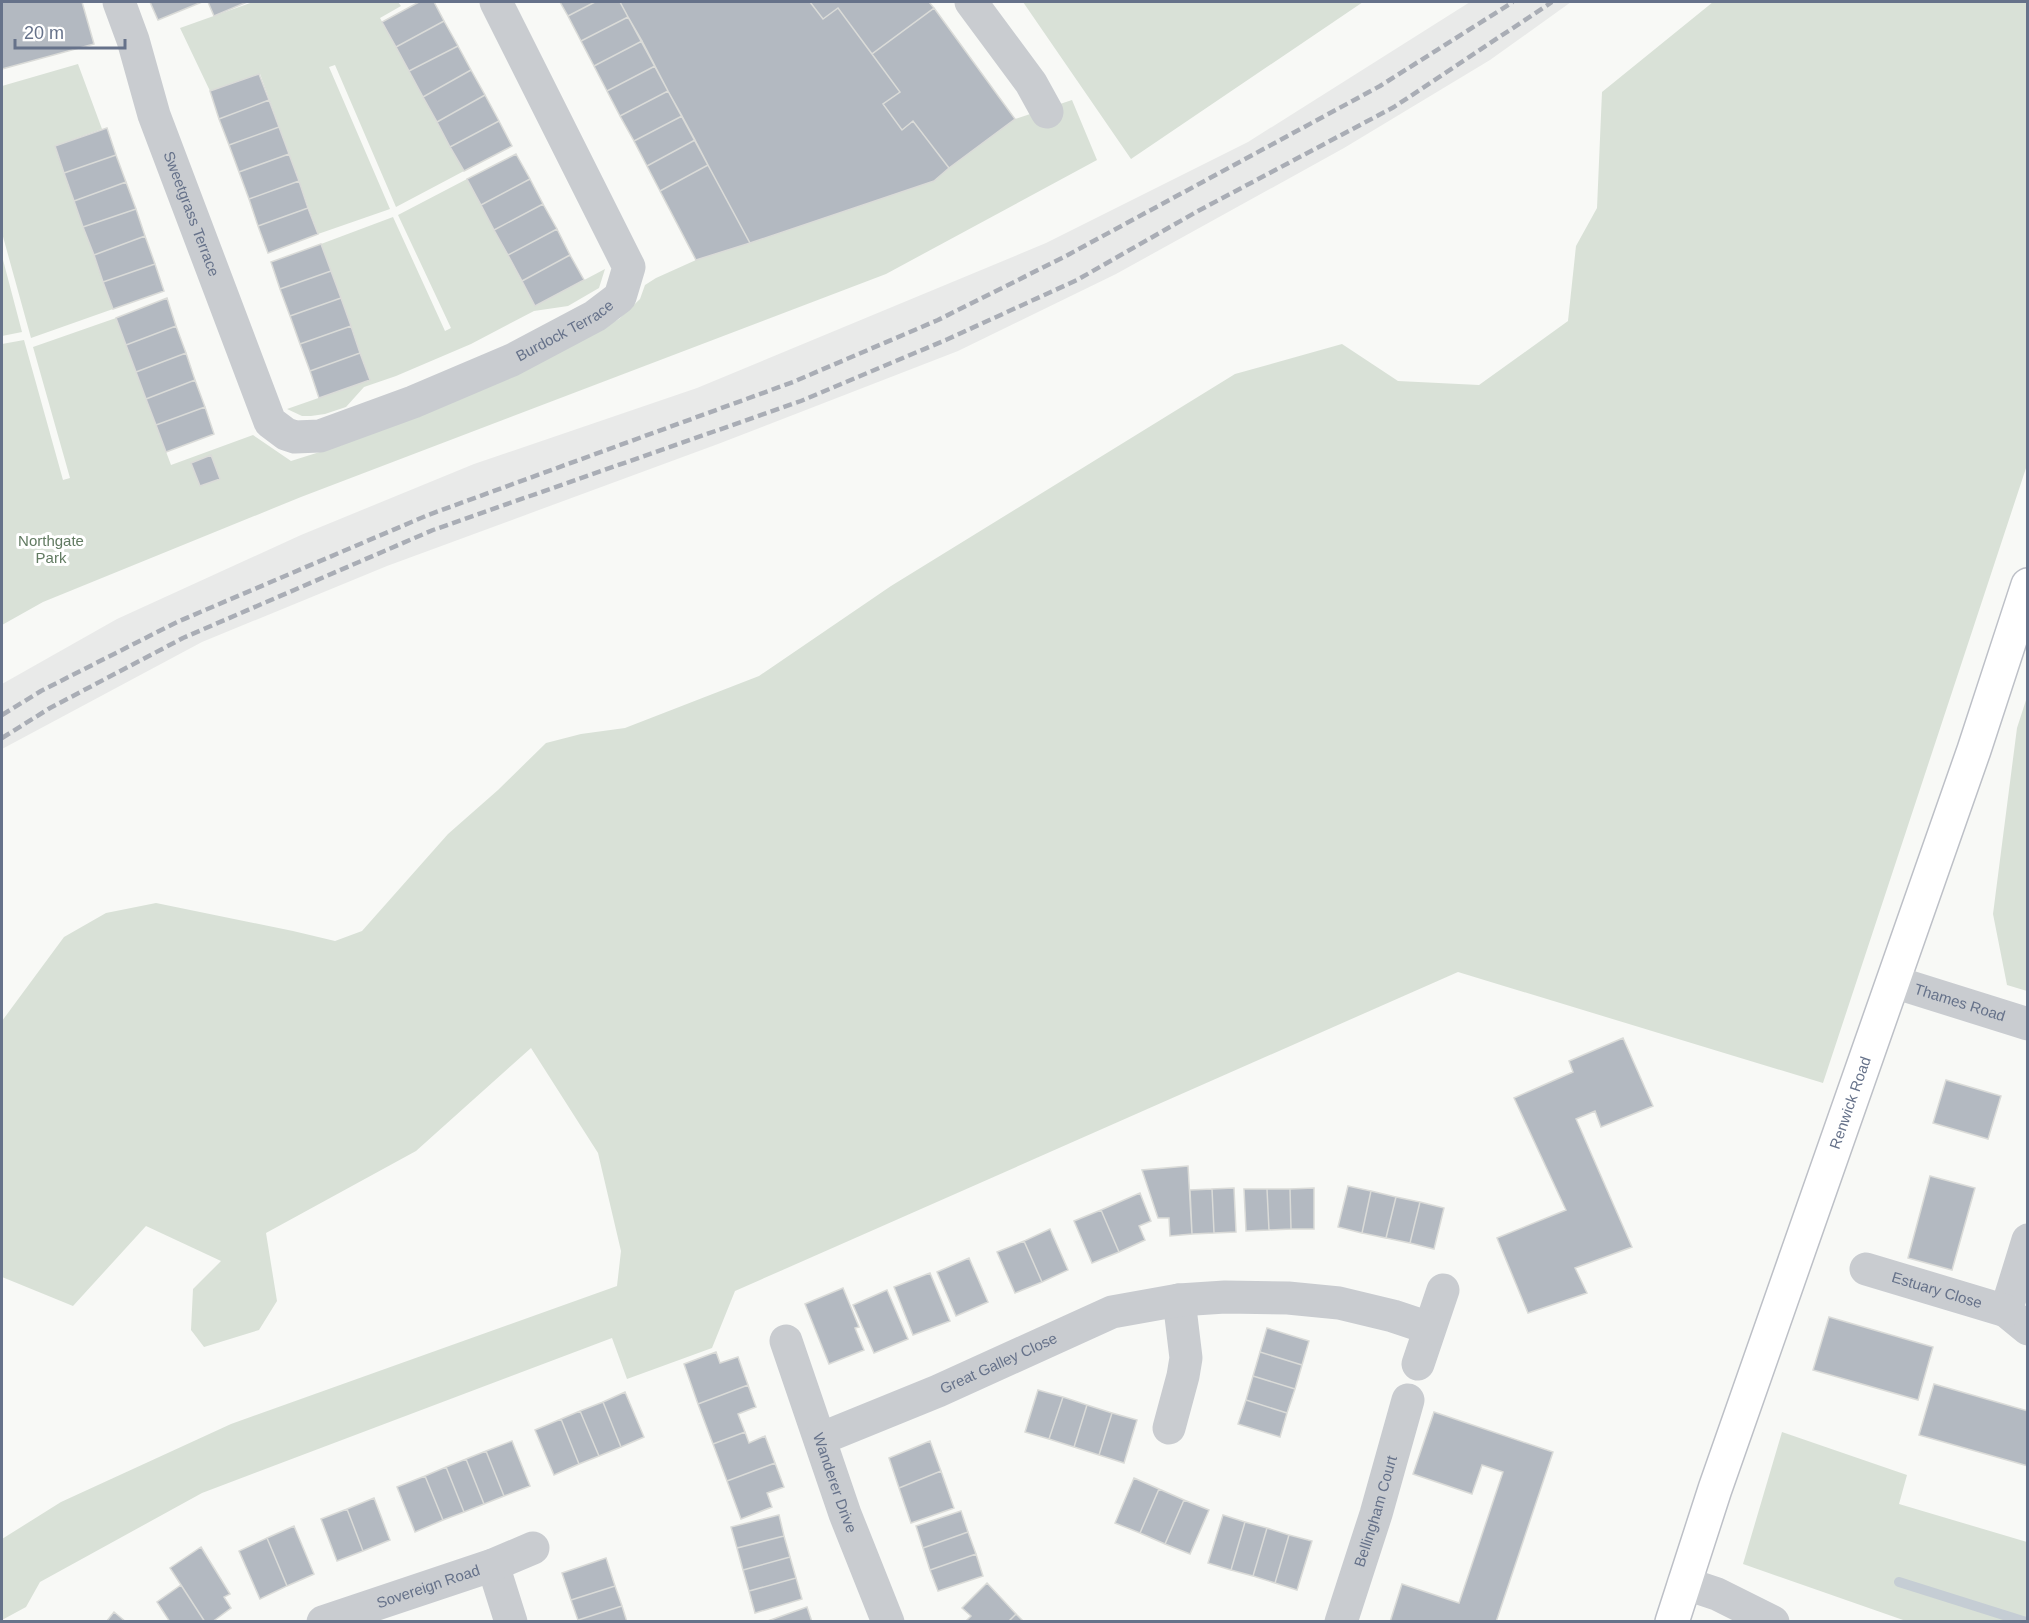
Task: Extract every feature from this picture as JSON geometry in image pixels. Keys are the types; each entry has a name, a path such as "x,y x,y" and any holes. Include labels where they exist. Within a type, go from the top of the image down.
{"street":[{"name":"Sweetgrass Terrace","path":"119,2 133,40 154,115 270,422"},
{"name":"Burdock Terrace","path":"270,422 286,434 295,437 320,436 413,402 512,360 595,316 620,297 629,267 496,2"},
{"path":"971,2 1031,83 1047,112"},
{"name":"Renwick Road","path":"1672,1622 1718,1478 1894,982 2028,585"},
{"name":"Thames Road","path":"1894,982 2028,1024"},
{"name":"Estuary Close","path":"1866,1269 2017,1320 2028,1240"},
{"path":"1418,1364 1443,1290"},
{"name":"Great Galley Close","path":"820,1439 938,1391 1112,1312 1179,1300 1278,1297 1339,1303 1393,1316 1429,1328"},
{"path":"1169,1428 1186,1358 1179,1300"},
{"name":"Wanderer Drive","path":"786,1341 845,1514 888,1622"},
{"name":"Bellingham Court","path":"1341,1622 1376,1514 1408,1400"},
{"name":"Sovereign Road","path":"322,1622 493,1565 533,1548"},
{"path":"493,1565 511,1622"},
{"path":"1684,1583 1717,1594 1773,1622"}],"shaded area":[{"path":"1470,2 1571,2 1490,60 1344,148 1116,274 958,351 718,444 387,566 202,642 2,749 2,684 117,619 301,535 474,464 697,388 1046,243 1248,142"}],"green space":[{"path":"253,2 398,2 401,6 380,18 464,171 396,207 335,65 329,67 390,209 318,234 260,74 210,91 180,28"},
{"name":"Northgate Park","path":"620,2 810,2 913,121 949,168 1015,119 1072,100 1097,160 886,274 301,497 43,602 2,625 2,344 24,340 63,480 70,478 33,347 116,318 171,465 253,435 291,461 342,445 520,372 619,319 640,299 645,285 656,278 696,260 750,243"},
{"path":"1023,2 1363,2 1131,159"},
{"path":"1713,2 2027,2 2027,465 1823,1083 1458,972 735,1291 712,1348 627,1379 612,1338 202,1493 40,1582 26,1607 2,1620 2,1539 61,1502 231,1424 617,1286 621,1251 598,1153 531,1048 416,1151 266,1233 277,1301 259,1330 204,1347 191,1330 193,1289 221,1261 146,1226 73,1306 2,1277 2,1021 64,937 106,913 156,903 335,941 362,931 448,834 546,743 581,734 625,728 759,676 891,586 1235,374 1342,344 1398,381 1479,385 1568,321 1576,246 1597,208 1602,92"},
{"path":"78,64 102,129 55,146 113,309 31,338 2,233 2,86"},
{"path":"467,179 535,306 605,269 599,288 568,306 534,311 471,344 364,387 346,407 311,416 302,416 287,409 370,380 321,244 393,217 445,331 451,328 398,215"},
{"path":"2,256 22,332 2,336"},
{"path":"2027,697 2027,991 2007,985 1993,914 2017,728"},
{"path":"1782,1432 1907,1475 1899,1504 2027,1542 2027,1621 1906,1621 1743,1564"}],"building":[{"path":"2,2 82,2 94,44 2,69"},
{"path":"150,2 202,2 158,20"},
{"path":"208,2 247,2 214,16"},
{"path":"419,2 434,2 444,21 396,47 382,22"},
{"path":"560,2 595,2 568,16"},
{"path":"595,2 620,2 628,17 581,41 568,16"},
{"path":"620,2 810,2 823,19 838,8 900,92 883,104 902,130 913,121 949,168 934,181 750,243"},
{"path":"810,2 929,2 934,8 872,54 838,8 823,19"},
{"path":"934,8 1015,119 949,168 913,121 902,130 883,104 900,92 872,54"},
{"path":"628,17 642,41 594,66 581,41"},
{"path":"444,21 458,46 409,71 396,47"},
{"path":"642,41 655,66 607,91 594,66"},
{"path":"458,46 471,70 423,97 409,71"},
{"path":"655,66 668,91 620,116 607,91"},
{"path":"471,70 485,95 437,122 423,97"},
{"path":"259,74 269,100 219,119 210,91"},
{"path":"668,91 682,116 634,141 620,116"},
{"path":"485,95 499,121 450,147 437,122"},
{"path":"269,100 279,127 229,145 219,119"},
{"path":"682,116 695,140 647,166 634,141"},
{"path":"499,121 512,146 464,171 450,147"},
{"path":"279,127 289,154 239,172 229,145"},
{"path":"107,128 116,155 64,173 55,146"},
{"path":"695,140 708,165 660,191 647,166"},
{"path":"289,154 299,181 249,199 239,172"},
{"path":"516,154 530,179 481,205 467,179"},
{"path":"116,155 126,182 74,201 64,173"},
{"path":"708,165 750,243 696,260 660,191"},
{"path":"530,179 543,204 494,230 481,205"},
{"path":"299,181 308,208 258,226 249,199"},
{"path":"126,182 136,209 83,227 74,201"},
{"path":"543,204 557,229 508,255 494,230"},
{"path":"308,208 318,234 268,253 258,226"},
{"path":"136,209 145,236 94,255 83,227"},
{"path":"557,229 570,255 522,281 508,255"},
{"path":"145,236 155,264 103,282 94,255"},
{"path":"321,244 331,271 280,289 271,262"},
{"path":"570,255 584,280 535,306 522,281"},
{"path":"155,264 164,291 113,309 103,282"},
{"path":"331,271 341,298 290,316 280,289"},
{"path":"167,298 176,326 126,345 116,318"},
{"path":"341,298 351,326 300,344 290,316"},
{"path":"176,326 186,353 136,372 126,345"},
{"path":"351,326 360,353 310,371 300,344"},
{"path":"186,353 195,380 146,399 136,372"},
{"path":"360,353 370,380 319,398 310,371"},
{"path":"195,380 205,407 156,425 146,399"},
{"path":"205,407 214,434 166,452 156,425"},
{"path":"211,455 220,479 200,486 191,463"},
{"path":"1623,1038 1653,1106 1601,1127 1595,1111 1576,1119 1632,1247 1575,1268 1587,1293 1528,1313 1497,1238 1566,1210 1514,1098 1573,1072 1569,1061"},
{"path":"1946,1080 2001,1096 1988,1139 1933,1123"},
{"path":"1188,1166 1192,1234 1170,1236 1169,1218 1158,1218 1142,1170"},
{"path":"1930,1176 1975,1188 1952,1270 1908,1258"},
{"path":"1348,1186 1371,1191 1362,1233 1338,1227"},
{"path":"1234,1188 1236,1232 1214,1233 1212,1189"},
{"path":"1314,1188 1314,1229 1291,1229 1290,1189"},
{"path":"1212,1189 1214,1233 1192,1234 1190,1190"},
{"path":"1244,1189 1267,1189 1269,1230 1246,1231"},
{"path":"1267,1189 1290,1189 1291,1229 1269,1230"},
{"path":"1371,1191 1396,1197 1386,1238 1362,1233"},
{"path":"1140,1193 1151,1221 1139,1226 1145,1240 1119,1252 1101,1210"},
{"path":"1396,1197 1420,1202 1410,1243 1386,1238"},
{"path":"1420,1202 1444,1208 1434,1249 1410,1243"},
{"path":"1101,1210 1119,1252 1092,1263 1074,1221"},
{"path":"1050,1229 1068,1270 1042,1282 1024,1241"},
{"path":"1024,1241 1042,1282 1015,1293 997,1252"},
{"path":"969,1258 988,1302 956,1316 937,1272"},
{"path":"930,1273 950,1321 913,1335 894,1287"},
{"path":"843,1288 859,1327 855,1328 864,1350 829,1364 805,1304"},
{"path":"887,1290 908,1339 874,1353 853,1305"},
{"path":"1829,1317 1933,1347 1918,1400 1813,1370"},
{"path":"1267,1328 1309,1341 1302,1365 1260,1352"},
{"path":"716,1352 720,1363 738,1357 748,1385 698,1404 684,1364"},
{"path":"1260,1352 1302,1365 1295,1389 1253,1376"},
{"path":"1253,1376 1295,1389 1287,1413 1246,1400"},
{"path":"1934,1384 2028,1411 2028,1466 1919,1435"},
{"path":"748,1385 756,1407 738,1414 745,1432 713,1444 698,1404"},
{"path":"1038,1390 1063,1397 1049,1439 1025,1432"},
{"path":"625,1392 644,1437 621,1447 603,1402"},
{"path":"1063,1397 1087,1405 1074,1447 1049,1439"},
{"path":"1246,1400 1287,1413 1280,1437 1238,1424"},
{"path":"603,1402 621,1447 599,1456 580,1411"},
{"path":"1087,1405 1112,1413 1099,1455 1074,1447"},
{"path":"580,1411 599,1456 579,1464 561,1419"},
{"path":"1434,1412 1553,1452 1496,1622 1390,1622 1402,1584 1459,1603 1503,1472 1482,1465 1472,1494 1413,1474"},
{"path":"1112,1413 1137,1420 1124,1463 1099,1455"},
{"path":"561,1419 579,1464 554,1475 535,1430"},
{"path":"745,1432 749,1443 765,1436 775,1463 727,1481 713,1444"},
{"path":"512,1441 530,1486 504,1496 486,1451"},
{"path":"930,1441 941,1471 899,1488 889,1458"},
{"path":"486,1451 504,1496 484,1504 466,1459"},
{"path":"466,1459 484,1504 464,1512 446,1467"},
{"path":"775,1463 784,1487 767,1493 772,1507 741,1519 727,1481"},
{"path":"446,1467 464,1512 443,1520 425,1476"},
{"path":"941,1471 954,1508 911,1523 899,1488"},
{"path":"425,1476 443,1520 415,1532 397,1487"},
{"path":"1134,1478 1159,1489 1140,1533 1115,1523"},
{"path":"1159,1489 1184,1500 1165,1544 1140,1533"},
{"path":"374,1498 390,1540 363,1551 347,1509"},
{"path":"1184,1500 1209,1510 1190,1554 1165,1544"},
{"path":"347,1509 363,1551 337,1561 321,1519"},
{"path":"961,1511 968,1532 923,1548 916,1526"},
{"path":"779,1515 784,1536 737,1548 731,1527"},
{"path":"1223,1515 1245,1522 1231,1570 1208,1563"},
{"path":"1245,1522 1267,1528 1253,1576 1231,1570"},
{"path":"294,1526 314,1574 287,1586 267,1538"},
{"path":"1267,1528 1289,1535 1275,1583 1253,1576"},
{"path":"968,1532 976,1554 930,1570 923,1548"},
{"path":"1289,1535 1312,1541 1297,1590 1275,1583"},
{"path":"784,1536 790,1557 743,1570 737,1548"},
{"path":"267,1538 287,1586 260,1599 239,1551"},
{"path":"201,1547 230,1594 224,1597 231,1608 212,1622 205,1622 170,1568"},
{"path":"976,1554 983,1576 938,1591 930,1570"},
{"path":"790,1557 796,1578 749,1591 743,1570"},
{"path":"606,1558 615,1586 571,1600 562,1573"},
{"path":"796,1578 802,1599 755,1613 749,1591"},
{"path":"987,1583 1016,1614 1008,1622 965,1622 971,1616 962,1608"},
{"path":"181,1585 205,1622 170,1622 157,1602"},
{"path":"615,1586 622,1606 578,1620 571,1600"},
{"path":"622,1606 627,1622 578,1622 578,1620"},
{"path":"807,1607 812,1622 765,1622"},
{"path":"114,1612 126,1622 106,1622"},
{"path":"1016,1614 1024,1622 1008,1622"}],"waterway":[{"path":"1899,1582 2026,1622"}],"railway":[{"path":"2,715 41,691 177,622 428,515 793,382 938,320 1064,257 1380,86 1513,2"},
{"path":"2,738 50,708 183,638 433,530 801,401 948,339 1077,280 1198,211 1394,107 1552,2"}]}
